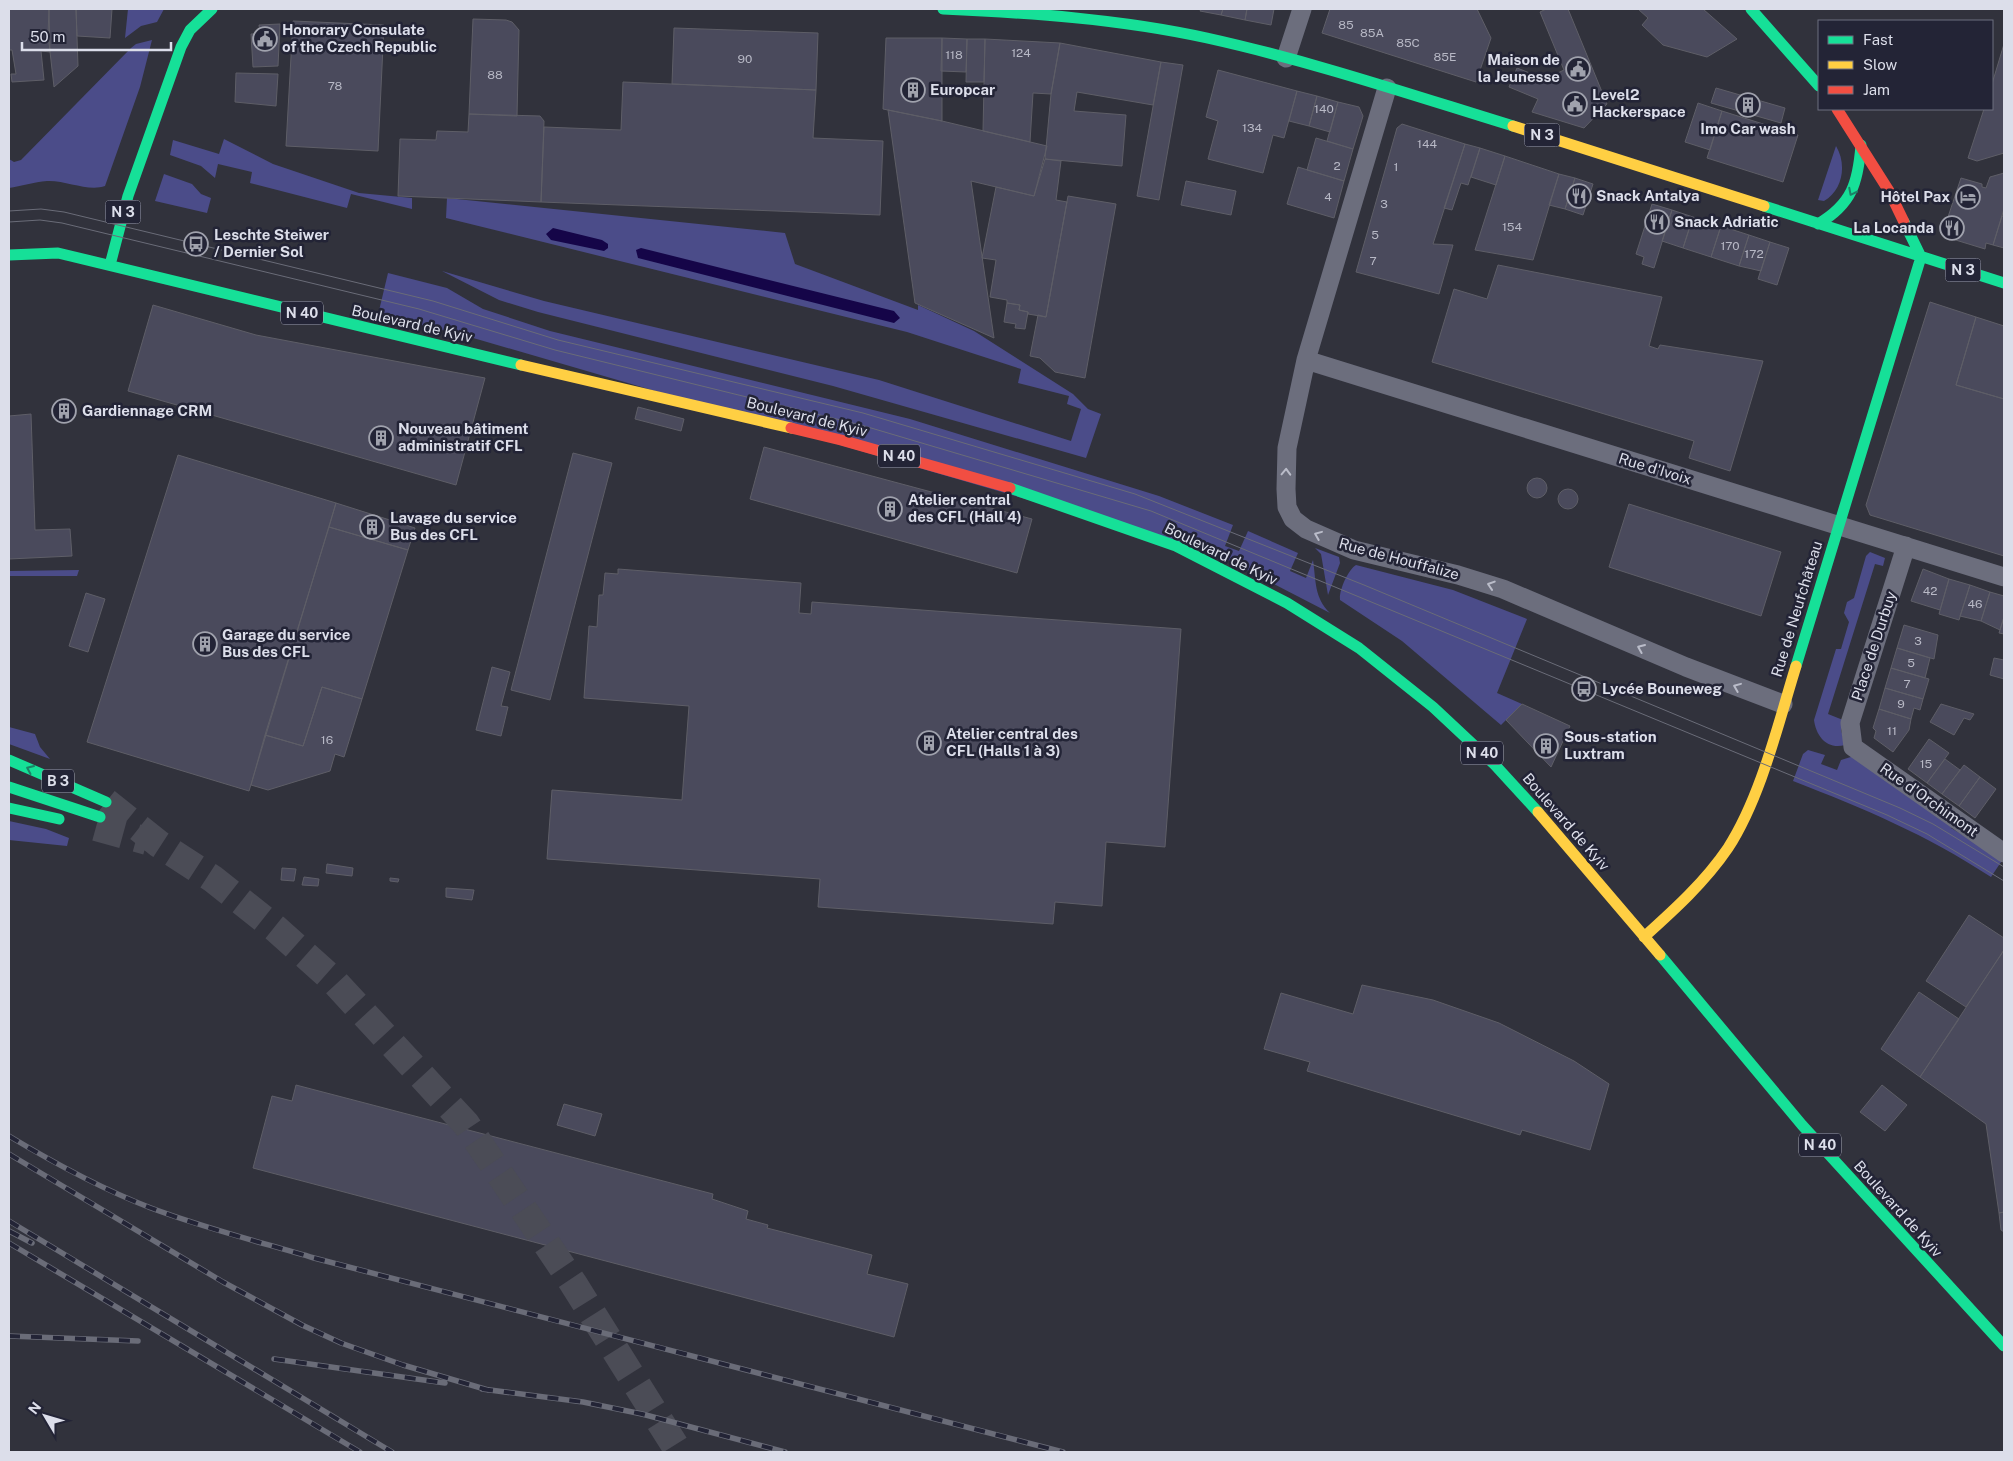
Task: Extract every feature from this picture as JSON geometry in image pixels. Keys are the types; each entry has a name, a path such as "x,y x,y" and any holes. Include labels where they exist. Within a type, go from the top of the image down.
{"main road":[{"name":"N 3","path":"110,265 128,196 181,47 190,30 212,9"},
{"name":"N 3","path":"943,9 1114,15 1286,58 1629,162 2004,282"},
{"path":"1751,9 1818,85"},
{"path":"1838,110 1889,191 1921,257"},
{"path":"1818,224 1840,210 1849,198 1856,185 1860,169 1861,145"},
{"name":"Boulevard de Kyiv","path":"9,255 58,253 403,337 841,440 1014,488 1176,546 1287,603 1351,643 1433,707 1537,809 1809,1132 2004,1346"},
{"name":"Rue de Neufchâteau","path":"1644,937 1690,894 1723,856 1746,814 1783,704 1921,257"},
{"name":"B 3","path":"9,760 106,802"},
{"name":"B 3","path":"9,787 94,823"},
{"name":"B 3","path":"9,808 67,821"}],"street":[{"path":"1286,58 1302,9"},
{"name":"Rue de Houffalize","path":"1387,88 1306,360 1287,448 1286,489 1288,509 1294,519 1306,530 1354,550 1458,575 1503,589 1686,667 1783,704"},
{"name":"Rue d'Ivoix","path":"1306,360 2004,576"},
{"name":"Place de Durbuy","path":"1853,747 1850,723 1906,546"},
{"name":"Rue d'Orchimont","path":"1853,747 2004,853"}],"shaded area":[{"path":"128,9 164,9 157,22 141,26 125,38"},
{"path":"152,40 140,87 105,186 91,188 47,181 9,188 9,159 14,162 21,160 131,48 136,44"},
{"path":"224,139 273,164 359,193 412,198 412,209 351,194 347,208 250,183 252,172 218,164 215,178 201,166 170,155 173,140 219,154"},
{"path":"1836,146 1842,168 1839,184 1824,201 1818,200"},
{"path":"164,174 192,184 201,194 211,198 207,213 155,201"},
{"path":"447,198 785,233 795,264 918,310 918,305 974,331 1073,394 1088,409 1101,414 1086,458 833,386 538,312 499,300 442,271 544,301 879,380 1071,441 1081,409 1067,404 1069,396 1018,383 1021,369 907,332 446,218"},
{"path":"553,228 602,240 608,244 608,248 604,251 551,240 546,234"},
{"path":"641,248 894,311 900,318 894,323 638,258 636,250"},
{"path":"388,273 447,288 483,309 550,331 910,419 1159,496 1233,525 1225,546 1239,551 1248,531 1298,553 1290,571 1306,578 1313,560 1318,595 1330,613 1218,555 463,335 378,315"},
{"path":"1315,548 1339,557 1340,563 1328,595 1321,554"},
{"path":"1870,552 1885,558 1883,566 1875,564 1828,714 1843,720 1841,730 1845,745 1828,744 1817,731 1814,720 1836,649 1841,649 1849,622 1844,613 1847,602 1854,598 1866,556"},
{"path":"1356,565 1453,590 1527,619 1497,693 1522,704 1501,725 1402,641 1340,600 1345,581 1350,571"},
{"path":"79,570 77,576 9,576 9,571"},
{"path":"9,727 35,734 40,747 50,759 9,744"},
{"path":"1808,750 1825,755 1821,764 1837,770 1841,760 1854,756 1953,823 1951,828 2003,859 1991,877 1942,848 1894,823 1793,781 1803,754"},
{"path":"9,821 46,829 69,838 67,846 9,840"}],"building":[{"path":"9,9 49,9 50,52 41,51 44,80 12,82 11,74 16,74 12,50 9,50"},
{"path":"49,9 76,9 78,66 54,87 48,34"},
{"path":"76,9 112,9 110,38 77,36"},
{"path":"1201,9 1223,9 1221,15 1200,11"},
{"path":"1223,9 1247,9 1245,20 1221,15"},
{"path":"1247,9 1274,9 1271,25 1245,20"},
{"path":"1330,9 1477,9 1491,38 1476,82 1322,33"},
{"name":"Maison de la Jeunesse","path":"1546,9 1568,9 1607,104 1584,128 1532,112 1538,99 1509,87 1517,68 1545,79 1564,70 1540,12"},
{"path":"1638,9 1703,9 1737,39 1707,57 1663,45 1642,25 1648,18"},
{"path":"473,19 506,20 512,22 519,30 517,116 469,114"},
{"path":"293,21 384,25 378,151 286,146"},
{"path":"280,24 278,66 253,67 251,34 260,34 259,25"},
{"path":"674,28 818,33 816,90 672,84"},
{"name":"Europcar","path":"886,38 942,38 942,121 883,109"},
{"path":"942,38 967,39 966,72 941,71"},
{"path":"967,39 985,39 984,82 966,82"},
{"path":"985,39 1060,43 1051,94 1033,93 1030,142 983,131"},
{"path":"1060,43 1161,62 1153,105 1077,92 1074,111 1126,115 1122,166 1045,159 1051,94"},
{"path":"2004,44 2004,153 1977,161 1968,158 1984,110 1993,110 1993,81"},
{"path":"1161,62 1183,65 1159,200 1137,196"},
{"path":"1218,70 1297,91 1284,138 1273,135 1263,173 1208,159 1218,121 1206,117"},
{"path":"236,73 278,74 276,106 235,102"},
{"path":"623,82 816,90 813,138 883,141 880,215 541,202 544,127 621,130"},
{"name":"Imo Car wash","path":"1716,88 1785,108 1781,123 1711,103"},
{"path":"1297,91 1317,96 1309,126 1289,121"},
{"path":"1317,96 1338,102 1330,132 1309,126"},
{"path":"1338,102 1359,107 1363,116 1353,149 1327,141"},
{"path":"1698,103 1722,111 1710,150 1685,142"},
{"path":"888,110 1047,146 1034,196 971,181 994,338 915,303"},
{"path":"1722,111 1798,135 1783,182 1707,158"},
{"path":"469,114 540,116 544,121 541,202 398,196 400,139 436,140 437,131 468,132"},
{"path":"1402,124 1465,144 1433,244 1453,245 1439,294 1356,272 1397,128"},
{"path":"1316,138 1353,149 1344,181 1307,170"},
{"path":"1465,144 1480,148 1468,185 1461,183 1452,210 1444,208"},
{"path":"1480,148 1505,156 1496,185 1471,177"},
{"path":"1505,156 1559,174 1533,260 1475,250"},
{"path":"1045,159 1061,161 1056,200 1067,202 1046,317 1028,314 1028,312 1019,310 1020,305 990,297 996,260 982,258 996,187 1034,196"},
{"path":"1298,167 1344,181 1334,218 1287,204"},
{"path":"2004,173 2004,209 1993,245 1986,243 1985,249 1949,238 1944,229 1961,178 1982,184 1982,187 1986,188 1990,177"},
{"path":"1559,174 1575,178 1565,209 1549,205"},
{"path":"1575,178 1593,184 1583,215 1565,209"},
{"path":"1186,181 1236,191 1231,215 1181,205"},
{"path":"1068,196 1116,204 1085,378 1055,372 1040,358 1030,356 1038,315 1046,317"},
{"path":"1652,204 1672,210 1654,268 1642,264 1644,257 1636,254"},
{"path":"1672,210 1693,217 1683,248 1662,241"},
{"path":"2002,216 2004,216 2004,248 1993,245"},
{"path":"1693,217 1721,226 1711,257 1683,248"},
{"path":"1721,226 1749,235 1739,266 1711,257"},
{"path":"1749,235 1770,242 1761,271 1739,266"},
{"path":"1770,242 1789,248 1777,285 1758,279"},
{"path":"1498,265 1662,297 1649,346 1658,349 1660,345 1763,361 1730,471 1689,458 1694,441 1432,362 1454,289 1487,299"},
{"path":"1930,302 1976,317 1956,385 2004,399 2004,556 1870,515 1866,505"},
{"path":"1007,303 1020,305 1019,310 1028,312 1025,329 1015,328 1016,324 1004,322"},
{"name":"Nouveau bâtiment administratif CFL","path":"153,305 256,335 485,378 456,485 128,391"},
{"path":"1976,317 2004,326 2004,399 1956,385"},
{"name":"Gardiennage CRM","path":"60,405 71,409 69,416 57,413"},
{"path":"638,407 684,419 681,431 635,419"},
{"path":"31,414 35,530 70,529 72,556 9,559 9,416"},
{"name":"Atelier central des CFL (Hall 4)","path":"764,447 1032,519 1017,573 750,499"},
{"path":"573,453 612,463 550,700 511,690"},
{"name":"Garage du service Bus des CFL","path":"178,455 336,503 249,791 87,742"},
{"path":"1537,478 1544,481 1547,488 1544,495 1537,498 1530,495 1527,488 1530,481"},
{"path":"1568,489 1575,492 1578,499 1575,506 1568,509 1561,506 1558,499 1561,492"},
{"name":"Lavage du service Bus des CFL","path":"336,503 415,528 408,550 329,527"},
{"path":"1629,504 1781,552 1761,616 1609,567"},
{"path":"329,527 408,550 362,699 322,687 303,746 265,735"},
{"name":"Atelier central des CFL (Halls 1 à 3)","path":"618,569 801,583 799,613 811,614 812,602 1181,629 1165,847 1106,842 1102,906 1055,902 1053,924 818,907 820,879 547,859 552,790 682,800 689,706 584,698 589,626 597,627 599,595 603,595 605,573 618,574"},
{"path":"1923,569 1949,579 1940,610 1911,601"},
{"path":"1949,579 1970,585 1959,620 1939,614"},
{"path":"1970,585 1990,592 1981,621 1960,616"},
{"path":"1990,592 2004,596 2004,617 2000,630 1981,621"},
{"path":"86,593 105,599 88,652 69,646"},
{"path":"2004,617 2004,634 1999,633"},
{"path":"1904,625 1938,635 1934,659 1897,648"},
{"path":"1897,648 1930,658 1925,678 1891,668"},
{"path":"1994,658 2004,660 2004,679 1990,675"},
{"path":"492,667 510,672 501,706 508,707 501,736 476,730"},
{"path":"1891,668 1929,679 1923,699 1885,688"},
{"path":"322,687 362,699 344,757 335,754 330,771 268,790 251,785 265,735 303,746"},
{"path":"1885,688 1923,699 1920,710 1914,708 1911,719 1879,709"},
{"name":"Sous-station Luxtram","path":"1522,704 1570,726 1551,767 1506,720"},
{"path":"1941,704 1974,714 1970,720 1964,718 1954,735 1930,722"},
{"path":"1879,709 1911,719 1909,730 1893,752 1874,738 1876,731 1873,728"},
{"path":"1929,739 1949,753 1927,783 1908,769"},
{"path":"1945,759 1960,770 1942,794 1927,783"},
{"path":"1964,765 1980,777 1959,806 1942,794"},
{"path":"1980,777 1996,789 1975,818 1959,806"},
{"path":"327,864 353,868 352,876 326,873"},
{"path":"282,868 296,869 294,881 281,880"},
{"path":"304,877 319,879 318,886 302,885"},
{"path":"390,878 399,879 398,882 390,881"},
{"path":"446,888 474,890 472,900 446,897"},
{"path":"1969,915 2004,938 2004,950 1966,1007 1926,981"},
{"path":"2004,950 2004,1212 1999,1213 1986,1124 1920,1077"},
{"path":"1362,985 1433,1000 1499,1023 1574,1061 1609,1084 1590,1150 1522,1130 1520,1135 1307,1071 1310,1062 1264,1049 1281,993 1353,1014"},
{"path":"1919,992 1959,1019 1920,1077 1881,1049"},
{"path":"296,1085 713,1194 712,1199 748,1211 746,1219 768,1225 767,1228 872,1255 867,1274 908,1284 894,1337 253,1168 272,1096 292,1101"},
{"path":"1882,1085 1907,1105 1885,1131 1860,1112"},
{"path":"564,1104 602,1114 595,1136 557,1125"},
{"path":"2004,1212 2004,1232 2001,1230 1999,1213"}],"tunnel":[{"path":"106,802 159,844 213,879 275,928 331,978 466,1124 573,1283 679,1452"},
{"path":"96,827 147,841"}],"tram line":[{"path":"9,211 41,209 64,212 433,301 558,340 863,413 1135,494 1364,585 1900,808 1933,824 2004,867"},
{"path":"9,222 40,220 62,223 419,309 555,350 861,425 1151,511 1887,815 1927,834 2004,881"}],"railway":[{"path":"9,1136 61,1166 114,1193 151,1208 212,1228 314,1258 1063,1452"},
{"path":"9,1154 223,1282 302,1325 341,1343 403,1365 488,1390"},
{"path":"9,1221 392,1452"},
{"path":"9,1231 32,1243"},
{"path":"9,1243 360,1452"},
{"path":"9,1336 138,1341"},
{"path":"274,1359 445,1383"},
{"path":"482,1389 583,1402 642,1414 785,1452"}],"traffic: fast":[{"path":"110,265 128,196 181,47 190,30 212,9"},
{"path":"943,9 1075,18 1174,31 1246,47 1323,68 1513,126"},
{"path":"1751,9 1818,85"},
{"path":"1818,224 1839,209 1851,191 1858,171 1861,145"},
{"path":"1764,206 2004,283"},
{"path":"1796,666 1921,257 1904,222"},
{"path":"9,255 58,253 521,365"},
{"path":"1010,488 1176,546 1287,603 1359,648 1433,707 1495,765 1538,812"},
{"path":"9,760 106,802"},
{"path":"9,787 100,817"},
{"path":"9,808 59,819"},
{"path":"1660,955 1802,1125 2004,1346"}],"traffic: slow":[{"path":"1513,126 1764,206"},
{"path":"521,365 791,428"},
{"path":"1644,937 1699,884 1728,848 1740,828 1768,760 1796,666"},
{"path":"1538,812 1660,955"}],"traffic: jam":[{"path":"1838,110 1889,191 1904,222"},
{"path":"791,428 841,440 1010,488"}],"place":[{"name":"Honorary Consulate of the Czech Republic","path":"265,39"},
{"name":"Maison de la Jeunesse","path":"1578,69"},
{"name":"Europcar","path":"913,90"},
{"name":"Level2 Hackerspace","path":"1575,104"},
{"name":"Imo Car wash","path":"1748,105"},
{"name":"Snack Antalya","path":"1579,196"},
{"name":"Hôtel Pax","path":"1968,197"},
{"name":"Snack Adriatic","path":"1657,222"},
{"name":"La Locanda","path":"1952,228"},
{"name":"Leschte Steiwer / Dernier Sol","path":"196,244"},
{"name":"Gardiennage CRM","path":"64,411"},
{"name":"Nouveau bâtiment administratif CFL","path":"381,438"},
{"name":"Atelier central des CFL (Hall 4)","path":"890,509"},
{"name":"Lavage du service Bus des CFL","path":"372,527"},
{"name":"Garage du service Bus des CFL","path":"205,644"},
{"name":"Lycée Bouneweg","path":"1584,689"},
{"name":"Atelier central des CFL (Halls 1 à 3)","path":"929,743"},
{"name":"Sous-station Luxtram","path":"1546,746"}]}
